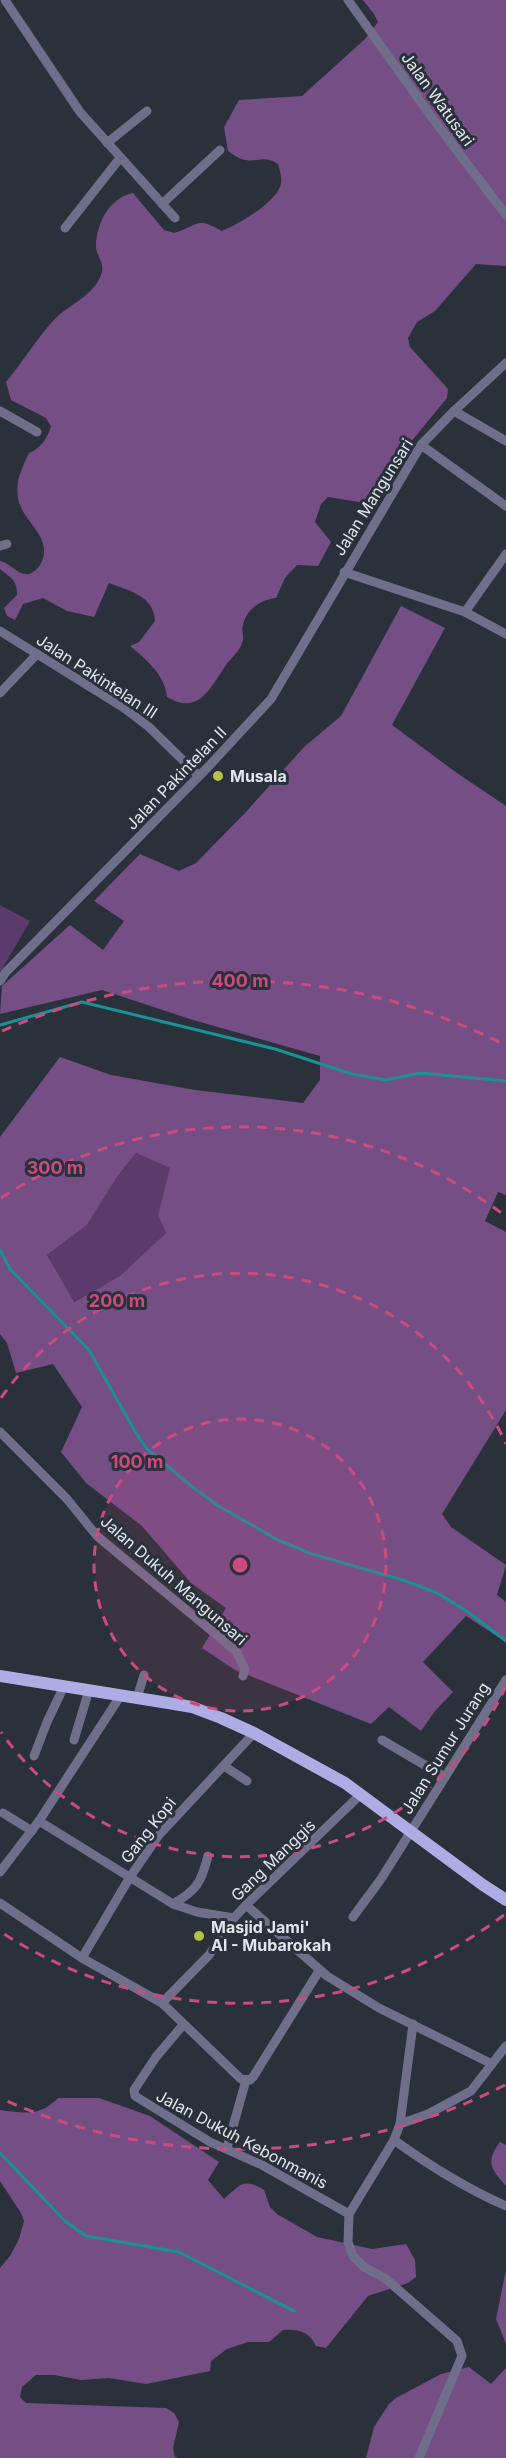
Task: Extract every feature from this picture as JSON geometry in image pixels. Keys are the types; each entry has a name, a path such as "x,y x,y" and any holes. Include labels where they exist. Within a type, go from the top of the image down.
{"main road":[{"path":"0,1676 192,1707 254,1733 345,1783 506,1900"}],"street":[{"path":"5,0 80,112 175,218"},
{"name":"Jalan Watusari","path":"348,0 433,119 506,215"},
{"path":"107,143 147,111"},
{"path":"162,204 220,150"},
{"path":"65,228 120,158"},
{"name":"Jalan Mangunsari","path":"344,572 421,445 506,363"},
{"path":"0,411 37,432"},
{"path":"454,411 506,441"},
{"path":"421,445 506,506"},
{"path":"465,612 506,554"},
{"path":"344,572 465,612 504,630"},
{"name":"Jalan Pakintelan II","path":"0,981 271,699 344,572"},
{"name":"Jalan Pakintelan III","path":"0,631 124,708 149,727 199,776"},
{"path":"0,693 37,654"},
{"name":"Jalan Dukuh Mangunsari","path":"2,1440 67,1499 97,1536 236,1651 245,1669 243,1676"},
{"path":"137,1698 144,1675"},
{"name":"Jalan Sumur Jurang","path":"353,1917 381,1879 506,1680"},
{"path":"34,1756 46,1722 64,1686"},
{"path":"74,1740 89,1690"},
{"path":"0,1872 39,1821 121,1695"},
{"name":"Gang Kopi","path":"82,1958 130,1877 159,1836 254,1733"},
{"path":"382,1740 445,1777"},
{"path":"224,1766 247,1781"},
{"name":"Gang Manggis","path":"162,2003 209,1955 234,1918 246,1905 360,1795"},
{"path":"3,1813 32,1831"},
{"path":"39,1821 173,1904 197,1912 234,1918"},
{"path":"173,1904 197,1887 208,1856"},
{"path":"0,1902 82,1958 162,2003 241,2079 253,2078 319,1971"},
{"path":"246,1905 296,1947 319,1971 380,2008 492,2064"},
{"path":"413,2024 400,2124 394,2140 350,2214 348,2242 353,2256 364,2267 386,2279 457,2341 462,2355 419,2458"},
{"name":"Jalan Dukuh Kebonmanis","path":"183,2025 156,2057 134,2090 135,2096 200,2136 227,2148 350,2214"},
{"path":"400,2124 443,2107 471,2091 506,2046"},
{"path":"227,2148 246,2080"},
{"path":"394,2140 436,2170 470,2190 506,2206"}],"shaded area":[{"path":"363,0 506,0 506,266 476,264 435,311 417,322 408,338 410,347 448,389 447,398 387,471 379,487 368,501 359,502 328,497 321,504 315,522 331,542 318,566 297,565 285,578 276,598 265,600 247,614 241,646 209,690 196,701 178,702 167,697 159,675 130,646 139,642 155,621 154,613 146,600 133,592 109,583 94,617 67,611 43,598 23,604 15,620 7,616 4,608 17,595 17,590 13,580 0,569 0,561 22,573 29,574 39,566 44,556 42,539 22,510 17,489 21,471 29,453 43,442 51,426 46,418 11,400 6,382 54,320 88,293 99,280 102,268 96,250 99,229 106,213 118,200 133,193 164,230 174,233 198,223 207,224 222,231 237,224 270,200 281,184 278,164 265,159 244,160 228,151 224,127 239,100 302,96 365,39 378,22"},
{"path":"401,606 445,628 392,725 506,806 506,1195 498,1192 485,1221 506,1232 506,1410 442,1514 451,1527 506,1565 497,1595 506,1602 506,1642 466,1616 423,1662 453,1692 435,1711 421,1731 389,1707 371,1724 235,1670 202,1648 226,1608 191,1583 142,1526 86,1483 61,1452 82,1407 53,1364 16,1373 7,1343 0,1334 0,1137 60,1057 111,1075 195,1090 303,1103 320,1080 320,1056 193,1020 102,990 0,1014 2,986 70,925 103,950 124,921 94,901 140,854 179,871 196,863 246,812 304,747 341,716","holes":["136,1153 170,1168 158,1215 166,1233 120,1276 74,1302 47,1255 87,1225 117,1177"]},
{"path":"0,905 30,921 1,971 0,970"},
{"path":"136,1153 171,1168 158,1215 166,1233 120,1277 73,1302 47,1255 87,1225 117,1177"},
{"path":"58,2098 99,2098 150,2116 219,2162 208,2180 224,2199 242,2184 251,2184 264,2190 270,2207 277,2214 317,2237 372,2249 406,2244 415,2260 416,2277 408,2283 368,2296 326,2348 316,2346 310,2337 302,2332 283,2330 269,2342 248,2342 227,2349 211,2361 210,2371 146,2384 109,2378 81,2380 54,2375 36,2375 22,2387 20,2397 26,2403 166,2408 174,2413 179,2422 173,2448 175,2457 178,2458 0,2458 0,2268 19,2239 24,2221 0,2181 0,2110 24,2113 38,2111"},
{"path":"500,2142 506,2145 506,2186 494,2170 491,2160"},
{"path":"506,2270 506,2344 496,2319"},
{"path":"469,2367 491,2384 506,2368 506,2458 366,2458 374,2427 389,2404 441,2374"}],"waterway":[{"path":"0,1025 82,1002 275,1049 352,1074 386,1080 420,1073 506,1081"},
{"path":"0,1250 10,1269 89,1350 147,1449 190,1485 217,1505 278,1540 312,1554 403,1580 437,1593 468,1612 506,1641"},
{"path":"0,2153 65,2221 86,2236 179,2252 294,2311"}],"place":[{"name":"Musala","path":"218,776"},
{"name":"Masjid Jami' Al - Mubarokah","path":"199,1936"}]}
